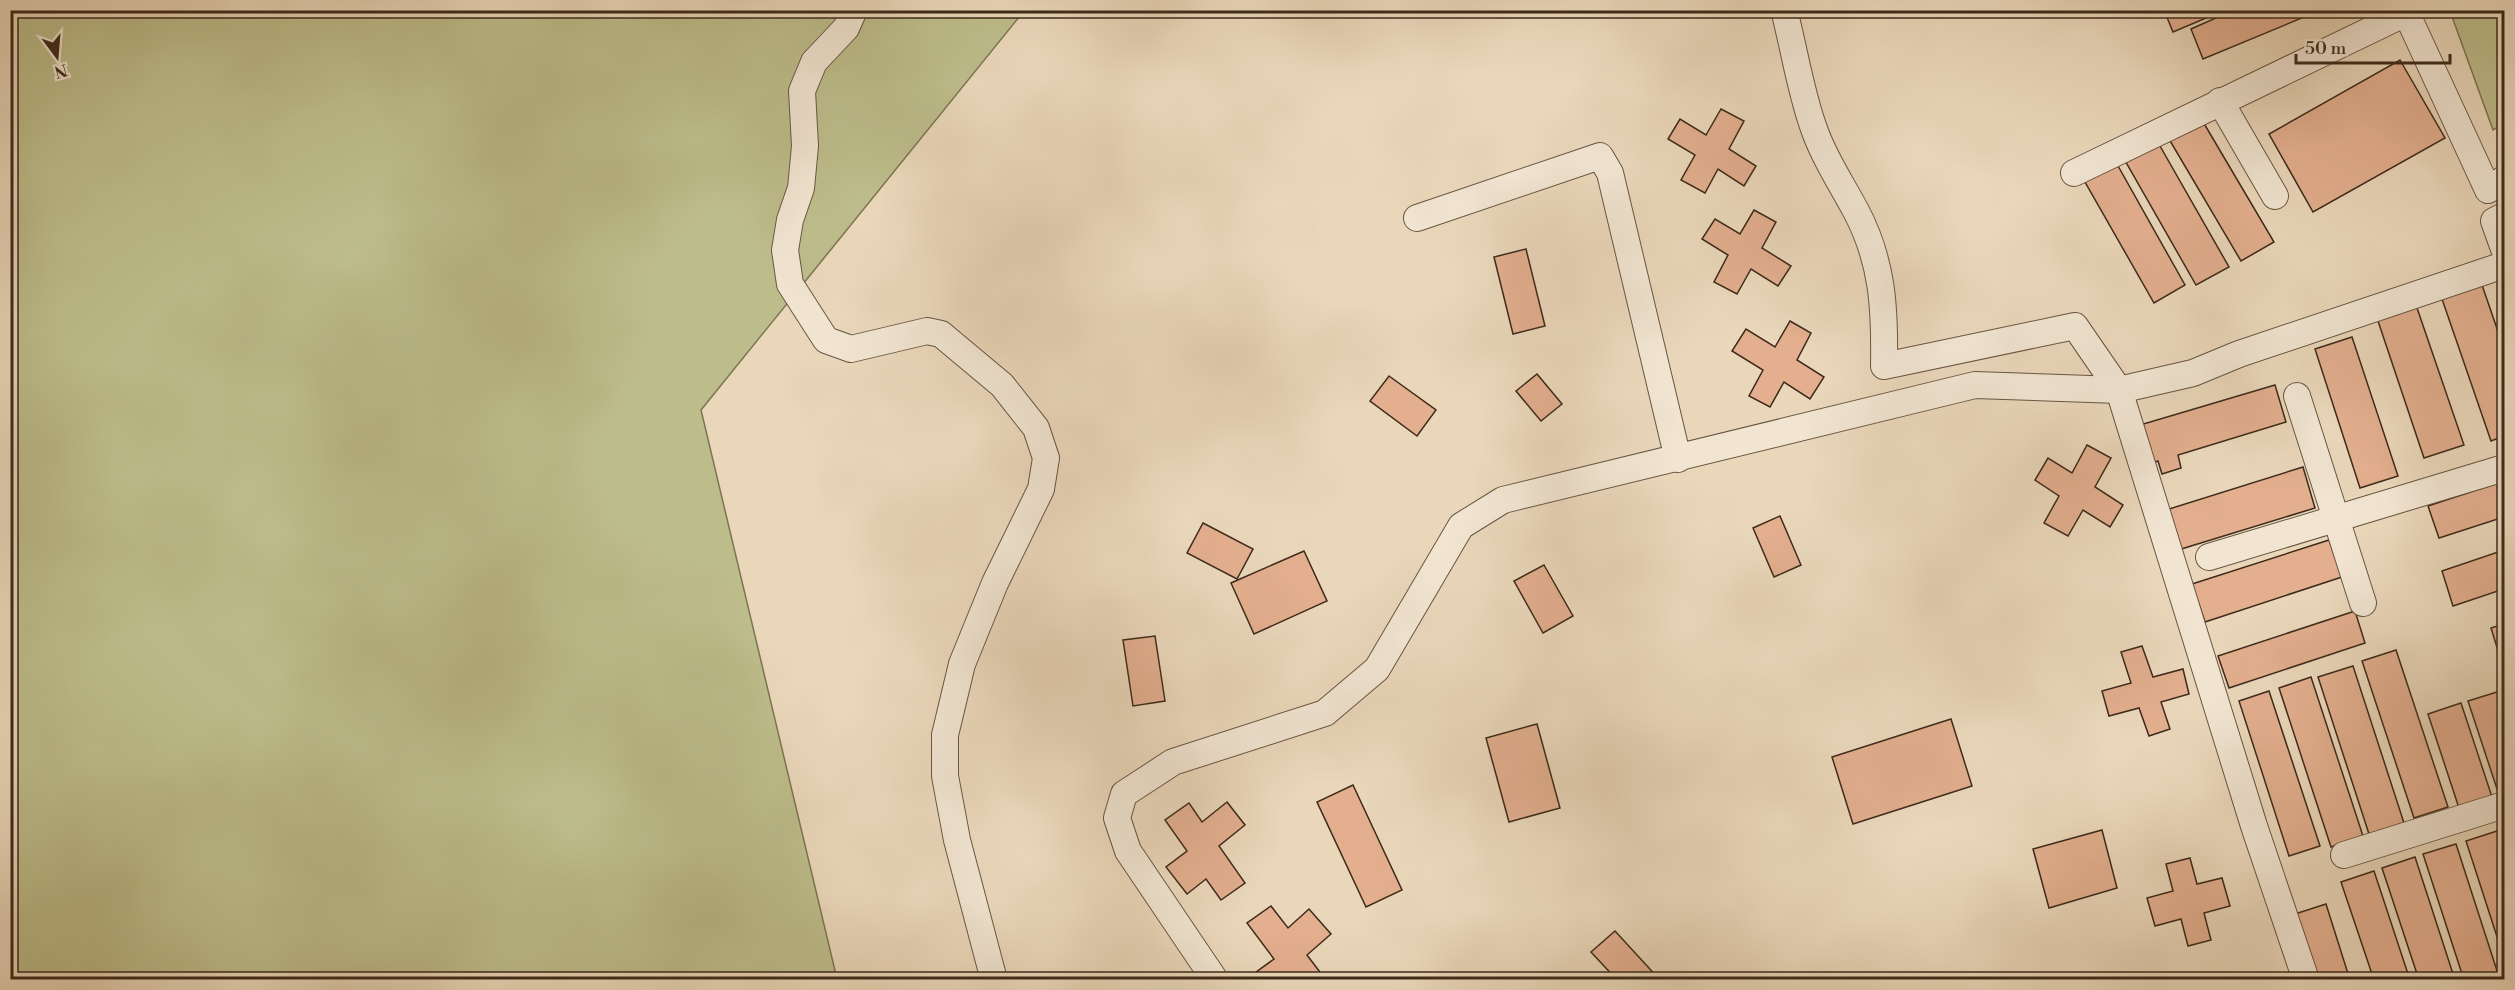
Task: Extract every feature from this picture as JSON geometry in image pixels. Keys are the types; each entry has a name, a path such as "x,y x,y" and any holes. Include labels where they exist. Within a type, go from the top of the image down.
{"street":[{"path":"854,10 846,28 814,62 802,91 806,146 801,188 790,220 785,250 790,284 826,340 851,349 927,331 941,334 1002,385 1035,428 1046,458 1041,489 995,583 962,664 945,735 945,776 957,840 994,980"},
{"path":"1785,10 1813,126 1833,171 1857,212 1873,250 1885,305 1884,366 2074,326 2119,390 2251,815 2306,980"},
{"path":"2074,173 2405,12 2488,190 2505,179"},
{"path":"2220,101 2275,196"},
{"path":"1417,218 1600,156 1611,173 1678,459"},
{"path":"2499,219 2505,249"},
{"path":"1215,980 1128,851 1117,818 1124,794 1173,762 1325,713 1377,669 1461,526 1503,500 1975,385 2119,390 2193,373 2239,354 2505,266"},
{"path":"2297,396 2363,603"},
{"path":"2209,557 2505,468"},
{"path":"2344,855 2505,805"}],"green space":[{"path":"10,11 1024,11 701,410 837,979 11,979"},
{"path":"2450,11 2504,11 2504,124 2493,130"}],"building":[{"path":"2164,10 2225,10 2173,32"},
{"path":"2234,10 2321,10 2203,59 2191,29"},
{"path":"2400,60 2445,138 2313,212 2269,134"},
{"path":"1721,109 1744,121 1729,149 1756,166 1744,186 1718,169 1705,193 1681,180 1695,155 1668,139 1680,119 1706,135"},
{"path":"2199,115 2274,242 2241,261 2166,134"},
{"path":"2156,139 2229,267 2196,285 2123,157"},
{"path":"2113,157 2185,285 2154,303 2081,175"},
{"path":"1754,210 1776,222 1762,248 1791,266 1778,286 1751,269 1737,294 1714,282 1728,255 1702,239 1715,219 1740,234"},
{"path":"1526,249 1545,326 1513,334 1494,257"},
{"path":"2482,285 2504,349 2504,436 2491,441 2442,299"},
{"path":"2416,305 2464,445 2424,458 2377,318"},
{"path":"1790,321 1811,333 1797,360 1824,377 1810,399 1784,382 1770,407 1749,396 1763,370 1732,351 1746,329 1775,347"},
{"path":"2352,337 2398,476 2360,488 2315,349"},
{"path":"1537,374 1562,404 1541,421 1516,391"},
{"path":"1389,376 1436,410 1417,436 1370,401"},
{"path":"2275,385 2286,422 2178,455 2181,468 2162,474 2158,461 2152,463 2140,425"},
{"path":"2087,445 2111,458 2095,487 2123,505 2110,527 2083,510 2068,536 2044,523 2059,496 2035,480 2048,458 2072,473"},
{"path":"2303,467 2315,508 2178,550 2166,510"},
{"path":"2504,481 2504,517 2439,538 2428,506"},
{"path":"1780,516 1801,565 1774,577 1753,528"},
{"path":"1203,523 1253,549 1237,579 1187,553"},
{"path":"2329,540 2342,577 2205,622 2192,584"},
{"path":"2504,550 2504,589 2453,606 2442,571"},
{"path":"1304,551 1327,601 1254,634 1231,583"},
{"path":"1544,565 1573,616 1543,633 1514,581"},
{"path":"2355,611 2365,643 2229,688 2218,656"},
{"path":"2504,624 2504,670 2491,628"},
{"path":"1155,636 1165,701 1133,706 1123,640"},
{"path":"2142,646 2153,677 2183,669 2189,694 2161,702 2170,729 2149,736 2139,708 2109,716 2102,691 2131,683 2121,652"},
{"path":"2396,650 2448,807 2414,818 2362,661"},
{"path":"2353,666 2404,823 2369,834 2318,677"},
{"path":"2311,677 2363,836 2331,847 2279,688"},
{"path":"2269,691 2320,846 2289,856 2239,701"},
{"path":"2497,692 2504,714 2504,800 2501,801 2468,701"},
{"path":"2461,703 2493,800 2460,811 2428,714"},
{"path":"1951,719 1972,786 1853,824 1832,757"},
{"path":"1537,724 1560,808 1509,822 1486,738"},
{"path":"1353,785 1402,890 1366,907 1317,802"},
{"path":"1227,802 1245,825 1219,846 1245,883 1221,900 1206,879 1187,894 1166,867 1187,851 1165,820 1189,803 1202,822"},
{"path":"2102,830 2117,888 2049,908 2033,849"},
{"path":"2497,831 2504,855 2504,948 2501,949 2466,841"},
{"path":"2456,844 2500,980 2464,980 2423,854"},
{"path":"2415,857 2455,980 2419,980 2382,868"},
{"path":"2190,858 2197,884 2222,878 2230,906 2204,913 2211,940 2188,946 2181,919 2155,926 2147,898 2173,891 2166,864"},
{"path":"2374,871 2410,980 2374,980 2341,882"},
{"path":"2326,904 2350,980 2316,980 2295,914"},
{"path":"1271,906 1288,928 1309,909 1331,934 1307,955 1326,980 1255,980 1252,975 1274,959 1247,923"},
{"path":"1615,931 1660,980 1617,980 1591,952"}]}
